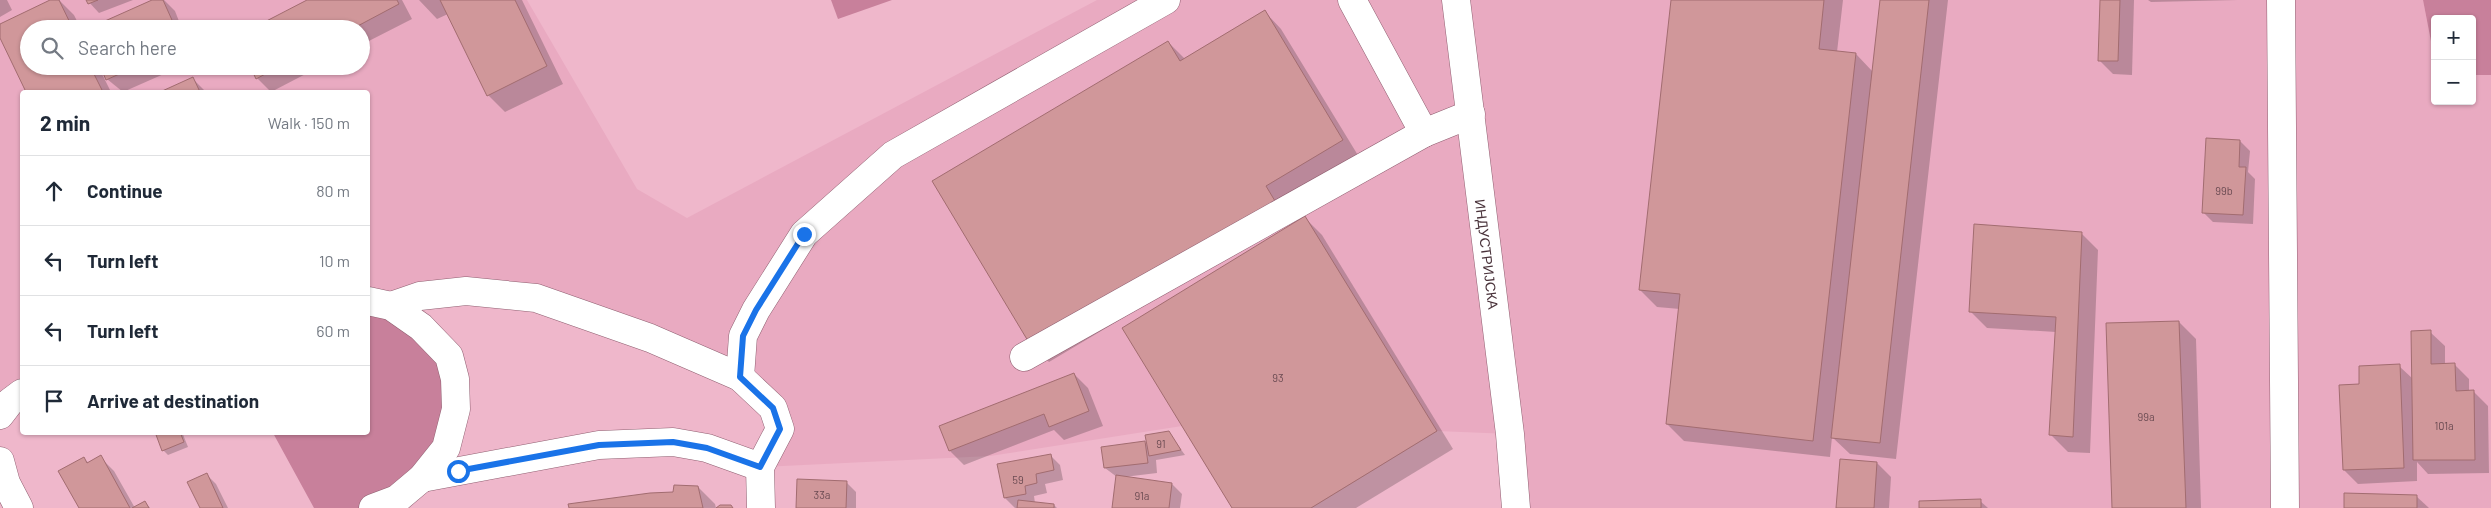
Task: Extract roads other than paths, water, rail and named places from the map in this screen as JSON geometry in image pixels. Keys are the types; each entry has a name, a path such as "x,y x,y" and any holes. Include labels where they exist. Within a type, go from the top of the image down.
{"street":[{"path":"740,377 743,336 756,310 804,234 893,155 1166,0"},
{"path":"1352,0 1424,133"},
{"name":"ИНДУСТРИЈСКА","path":"1456,0 1510,434 1516,508"},
{"path":"2281,0 2285,508"},
{"path":"1024,357 1424,133 1470,114"},
{"path":"379,303 466,290 536,298 650,338 740,377 773,408 780,429 760,467 762,508"},
{"path":"373,508 397,499 422,478 446,448 456,409 455,379 449,356 421,327 379,303"},
{"path":"0,415 10,402 20,394"},
{"path":"422,478 599,445 673,442 707,448 760,467"},
{"path":"3,472 19,508"}]}
